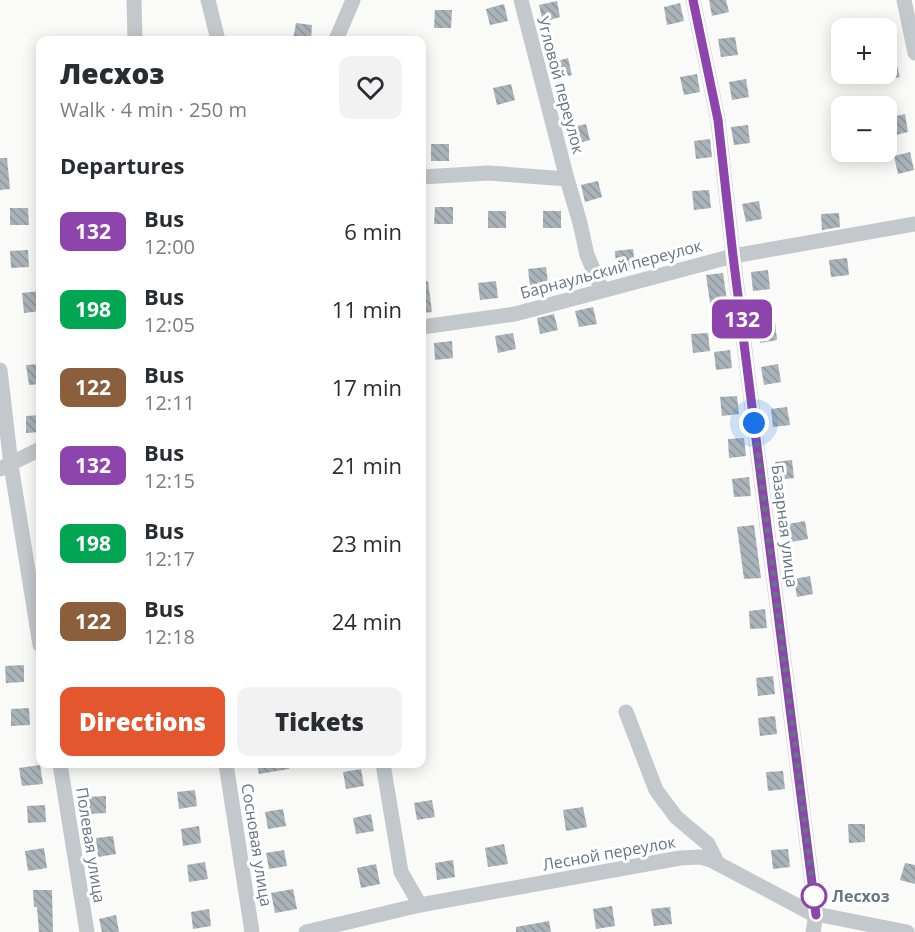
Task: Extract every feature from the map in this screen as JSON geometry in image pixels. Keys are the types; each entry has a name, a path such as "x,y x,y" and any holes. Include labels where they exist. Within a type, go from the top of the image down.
{"street":[{"path":"134,0 135,36"},
{"path":"208,0 218,36"},
{"path":"338,36 353,0"},
{"name":"Угловой переулок","path":"521,0 587,255 602,290"},
{"name":"Базарная улица","path":"693,0 718,120 816,915 813,932"},
{"path":"904,0 915,53"},
{"name":"Угловой переулок","path":"426,177 489,172 567,179"},
{"name":"Барнаульский переулок","path":"426,326 515,314 733,256 915,224"},
{"path":"0,370 6,467 36,624"},
{"path":"6,467 36,451"},
{"path":"626,712 656,790 676,817 708,844 718,864"},
{"name":"Полевая улица","path":"61,768 87,932"},
{"name":"Сосновая улица","path":"227,768 252,932"},
{"path":"384,768 401,872 420,905"},
{"name":"Лесной переулок","path":"306,932 420,905 680,858 700,857 816,915 907,932"}],"building":[{"path":"709,0 726,0 729,12 712,16"},
{"path":"557,1 560,17 543,22 539,5"},
{"path":"680,3 684,21 667,25 664,7"},
{"path":"504,4 508,21 490,25 486,9"},
{"path":"435,10 452,10 451,28 434,28"},
{"path":"296,23 312,25 311,36 294,36"},
{"path":"735,37 738,55 721,57 718,39"},
{"path":"568,58 572,75 554,79 550,63"},
{"path":"697,74 700,92 684,95 680,77"},
{"path":"746,79 749,97 732,100 729,82"},
{"path":"511,84 515,100 497,105 493,88"},
{"path":"905,114 908,132 897,135 897,116"},
{"path":"586,124 590,140 572,145 568,128"},
{"path":"748,125 750,143 734,145 731,127"},
{"path":"710,139 712,157 696,159 694,141"},
{"path":"431,144 449,144 449,161 431,161"},
{"path":"910,152 914,170 898,174 895,162 897,155"},
{"path":"0,158 7,158 10,189 0,190"},
{"path":"598,181 602,197 585,202 581,185"},
{"path":"709,190 711,208 694,210 692,191"},
{"path":"759,201 762,219 746,222 742,204"},
{"path":"435,207 453,207 453,224 434,224"},
{"path":"10,208 28,208 29,225 10,225"},
{"path":"488,211 506,211 506,228 488,228"},
{"path":"543,211 561,211 561,228 543,228"},
{"path":"839,213 840,227 822,230 821,214"},
{"path":"633,249 635,266 616,268 615,251"},
{"path":"28,250 29,267 11,268 10,251"},
{"path":"847,258 849,275 831,277 829,260"},
{"path":"546,267 548,283 530,286 528,269"},
{"path":"768,270 770,289 753,291 751,272"},
{"path":"723,273 730,322 713,323 706,275"},
{"path":"426,281 428,281 432,312 426,313"},
{"path":"496,281 498,298 480,300 478,283"},
{"path":"36,291 36,312 24,313 22,293"},
{"path":"593,307 597,324 579,327 575,311"},
{"path":"554,314 558,330 540,334 537,318"},
{"path":"775,322 777,340 760,343 758,324"},
{"path":"513,333 516,349 498,353 495,336"},
{"path":"708,333 710,351 693,353 691,334"},
{"path":"452,341 453,358 435,360 434,343"},
{"path":"730,350 732,368 716,370 714,352"},
{"path":"36,364 36,384 29,385 26,365"},
{"path":"778,364 781,382 764,385 761,367"},
{"path":"737,396 739,414 722,416 720,397"},
{"path":"787,407 790,425 773,427 771,409"},
{"path":"36,415 36,432 26,433 26,416"},
{"path":"744,438 746,456 729,458 728,439"},
{"path":"792,460 794,478 777,480 775,462"},
{"path":"749,477 751,496 734,497 732,479"},
{"path":"805,521 808,539 791,542 788,524"},
{"path":"754,525 761,578 744,579 737,527"},
{"path":"810,576 813,594 797,597 794,579"},
{"path":"765,609 767,628 750,629 749,611"},
{"path":"24,665 24,682 6,683 5,666"},
{"path":"773,676 775,694 758,696 756,678"},
{"path":"29,708 30,725 11,726 11,709"},
{"path":"775,716 777,734 760,736 758,718"},
{"path":"36,766 36,768 40,768 43,784 22,786 19,768"},
{"path":"258,768 289,768 289,769 259,774"},
{"path":"361,769 364,786 346,789 343,772"},
{"path":"783,771 785,789 768,791 766,772"},
{"path":"195,790 197,806 179,809 177,792"},
{"path":"106,796 106,813 88,814 87,797"},
{"path":"432,800 435,817 417,820 414,803"},
{"path":"45,805 46,822 28,823 27,806"},
{"path":"583,807 587,827 566,831 563,810"},
{"path":"283,809 286,826 268,829 265,812"},
{"path":"371,814 374,831 356,834 353,818"},
{"path":"848,824 865,824 865,842 849,843"},
{"path":"199,826 201,843 183,846 181,829"},
{"path":"113,836 116,854 98,857 96,838"},
{"path":"504,844 508,864 488,867 485,848"},
{"path":"44,848 47,868 28,871 25,851"},
{"path":"788,849 790,867 773,869 771,850"},
{"path":"284,850 287,866 269,869 266,853"},
{"path":"453,860 455,877 437,880 435,863"},
{"path":"205,862 208,879 189,882 187,865"},
{"path":"905,863 915,865 915,884 900,880"},
{"path":"376,864 380,884 361,888 357,868"},
{"path":"293,889 297,909 275,913 271,893"},
{"path":"33,890 52,890 53,932 39,932"},
{"path":"612,906 615,926 596,929 593,909"},
{"path":"670,907 672,924 654,926 651,909"},
{"path":"209,909 211,926 193,929 191,912"},
{"path":"116,915 119,932 102,932 99,919"},
{"path":"549,921 551,932 516,932 516,927"}],"bus line":[{"name":"132","path":"693,0 718,120 816,915"}],"place":[{"name":"Лесхоз","path":"814,896"}],"route":[{"path":"754,423 814,896"}]}
